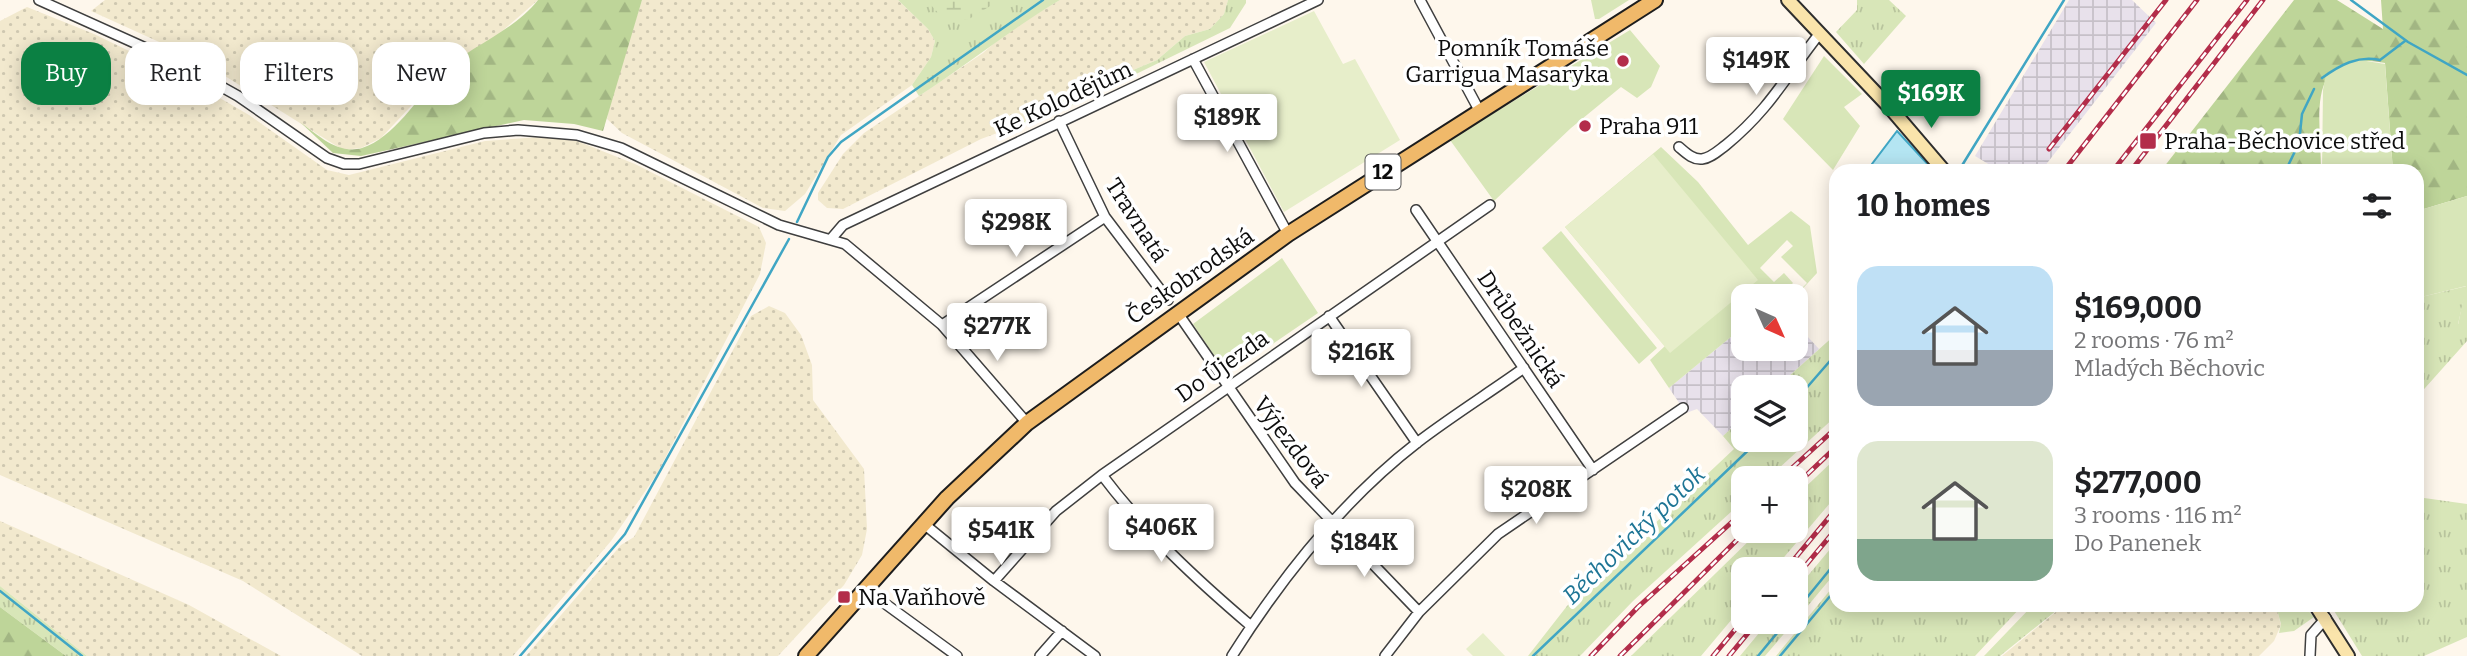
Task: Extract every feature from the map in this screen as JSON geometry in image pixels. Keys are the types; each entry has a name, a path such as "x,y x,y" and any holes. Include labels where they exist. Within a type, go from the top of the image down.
{"main road":[{"name":"Českobrodská","path":"806,656 973,471 1027,423 1172,306 1656,0"}],"street":[{"path":"39,0 179,63 239,96 327,158 344,164 359,164 484,133 546,130 577,135 621,148 779,225 845,244 942,325 992,379 1027,423"},
{"name":"Ke Kolodějům","path":"831,239 843,225 1193,59 1298,4 1318,0"},
{"path":"1420,0 1479,110"},
{"path":"1788,0 1938,164"},
{"path":"1679,147 1689,156 1702,159 1737,136 1767,108 1820,33"},
{"path":"1193,59 1288,234"},
{"name":"Travnatá","path":"1059,121 1105,217 1172,306"},
{"name":"Do Újezda","path":"993,581 1056,511 1101,475 1490,205"},
{"name":"Drůbežnická","path":"1416,210 1593,470"},
{"path":"942,325 1105,217"},
{"name":"Výjezdová","path":"1172,306 1295,483 1419,612"},
{"path":"1329,316 1417,443"},
{"path":"1232,656 1251,626 1331,523 1417,443 1524,368"},
{"path":"1385,656 1419,612 1498,534 1683,410"},
{"path":"1101,475 1193,576 1251,626"},
{"path":"924,524 993,581 1095,656"},
{"path":"865,589 957,656"},
{"path":"2321,612 2348,656"},
{"path":"2310,656 2311,635 2326,618"},
{"path":"1040,656 1062,631"}],"shaded area":[{"path":"105,0 538,0 500,33 470,54 470,42 372,42 372,105 412,105 381,138 361,148 343,150 271,105 358,105 358,42 240,42 240,85 226,77 226,42 159,42 91,11"},
{"path":"642,0 898,0 928,29 935,41 931,57 912,85 841,135 805,194 785,211 763,208 622,133 607,119 611,96"},
{"path":"1060,0 1228,0 1224,14 1210,29 1185,36 1157,60 1059,101 1016,126 981,139 843,209 827,208 818,200 818,193 843,154 864,133 983,53 1009,30"},
{"path":"2069,0 2132,0 2156,23 2046,164 1988,164 1975,156"},
{"path":"27,7 111,42 21,42 21,105 111,105 111,42 125,49 125,105 226,105 226,102 327,170 349,175 485,141 541,137 577,141 635,164 759,227 766,243 760,274 657,474 611,541 513,656 362,656 243,581 0,475 0,21"},
{"path":"769,306 785,313 801,335 812,365 813,400 864,469 867,529 862,555 844,585 778,656 526,656 621,545 634,537 751,316"},
{"path":"1731,337 1731,361 1806,361 1790,375 1731,375 1731,429 1723,436 1697,409 1686,413 1669,388"},
{"path":"1808,337 1819,349 1808,359"},
{"path":"0,521 189,605 281,656 87,656 0,586"},
{"path":"2056,612 2278,612 2281,625 2274,641 2259,656 2002,656"}],"green space":[{"path":"538,0 642,0 603,131 574,124 524,120 361,156 333,153 300,122 321,138 345,149 353,149 374,143 384,136 413,105 470,105 470,52 527,12"},
{"path":"898,0 1060,0 919,96 912,85 931,57 935,41 928,29"},
{"path":"926,0 1000,0 969,19 946,21"},
{"path":"1228,0 1246,0 1230,28 1036,123 1016,126 1059,101 1157,60 1185,36 1210,29 1224,14"},
{"path":"1591,0 1629,0 1595,19"},
{"path":"1857,0 1889,0 1906,16 1864,64 1836,32 1857,10"},
{"path":"2294,0 2337,0 2383,29 2381,0 2467,0 2467,196 2424,209 2424,164 2392,164 2385,63 2359,61 2340,66 2329,76 2322,90 2320,108 2321,164 2166,164"},
{"path":"1314,11 1343,64 1355,59 1400,140 1284,212 1204,62"},
{"path":"1630,30 1660,66 1651,87 1637,98 1621,87 1571,128 1494,201 1450,140"},
{"path":"1824,56 1862,94 1844,107 1860,126 1837,164 1829,166 1783,119"},
{"path":"2360,60 2385,64 2392,164 2322,164 2323,90 2326,74 2340,65"},
{"path":"1661,147 1698,182 1748,245 1791,211 1810,226 1817,273 1806,284 1781,257 1793,246 1787,240 1760,268 1774,282 1784,273 1793,283 1731,284 1731,337 1669,388 1650,360 1665,346 1565,227"},
{"path":"1653,154 1758,280 1753,284 1731,284 1731,302 1670,353 1565,227"},
{"path":"2467,196 2467,325 2458,325 2466,286 2424,296 2424,209"},
{"path":"1561,231 1657,348 1639,364 1542,248"},
{"path":"1282,258 1318,313 1227,375 1193,324"},
{"path":"2467,286 2458,324 2467,325 2467,341 2424,389 2424,296"},
{"path":"1829,340 1829,422 1808,442 1808,375 1790,375"},
{"path":"1731,429 1731,445 1723,436"},
{"path":"1731,452 1797,452 1781,466 1731,466 1731,512 1633,601 1580,656 1528,656 1567,606"},
{"path":"1829,465 1829,504 1808,529 1808,485"},
{"path":"2424,498 2467,504 2467,637 2424,656 2362,656 2335,612 2424,612"},
{"path":"1747,543 1796,543 1784,557 1732,557"},
{"path":"1829,550 1829,580 1808,606 1808,576"},
{"path":"1731,558 1731,620 1701,656 1631,656"},
{"path":"0,586 87,656 66,656 0,607"},
{"path":"1829,592 1829,612 2016,612 1975,656 1776,656 1794,634 1808,634 1808,617"},
{"path":"0,607 66,656 0,656"},
{"path":"2026,612 2055,612 2000,656 1984,656"},
{"path":"2278,612 2309,612 2314,617 2294,631 2279,633 2281,624"},
{"path":"1483,633 1505,656 1473,656 1466,649"},
{"path":"1758,634 1784,634 1765,656 1740,656"}],"water":[{"path":"1897,131 1928,164 1872,164"}],"waterway":[{"path":"797,222 828,157 841,142 1043,0"},
{"name":"Běchovický potok","path":"1963,164 2064,0"},
{"path":"2351,0 2408,42 2467,75"},
{"path":"2322,78 2350,62 2380,60 2405,41"},
{"path":"2289,164 2299,143 2302,114 2314,89"},
{"path":"520,656 625,534 789,239"},
{"name":"Běchovický potok","path":"1808,386 1829,362"},
{"name":"Běchovický potok","path":"1533,656 1746,452"},
{"path":"1808,596 1829,571"},
{"path":"0,591 82,656"},
{"path":"1780,656 1829,597"},
{"path":"1758,656 1776,634"}],"railway":[{"path":"2049,149 2166,0"},
{"path":"2069,164 2197,0"},
{"path":"2118,164 2247,0"},
{"path":"2136,164 2263,0"},
{"path":"1794,466 1829,434"},
{"path":"1808,474 1829,454"},
{"path":"1796,557 1829,517"},
{"path":"1591,656 1638,607 1731,523"},
{"path":"1808,563 1829,537"},
{"path":"1620,656 1734,543"},
{"path":"1713,656 1731,634"},
{"path":"1729,656 1747,634"}],"place":[{"name":"Pomník Tomáše Garrigua Masaryka","path":"1623,61"},
{"name":"Praha 911","path":"1585,126"},
{"name":"Praha-Běchovice střed","path":"2148,141"},
{"name":"Na Vaňhově","path":"844,597"}]}
